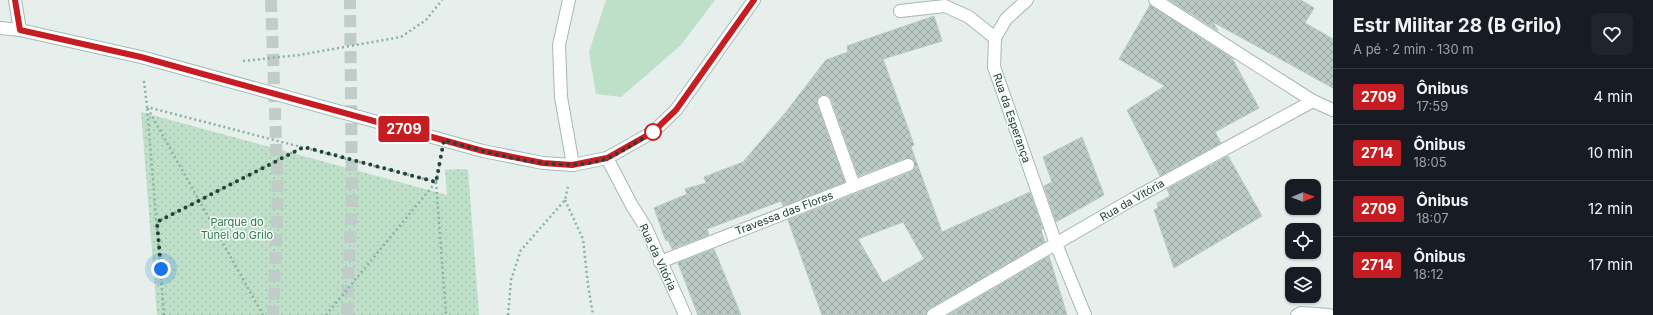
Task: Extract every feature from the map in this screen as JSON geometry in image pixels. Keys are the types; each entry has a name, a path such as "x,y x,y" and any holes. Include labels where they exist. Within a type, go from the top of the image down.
{"street":[{"path":"15,0 20,30"},
{"path":"569,0 559,45 561,97 572,165"},
{"path":"0,28 20,30 141,57 483,151 543,163 572,165 607,158 653,132 676,110 754,0"},
{"name":"Rua da Esperança","path":"1027,0 1006,19 995,38 994,68 1056,244 1085,315"},
{"path":"1155,0 1313,101 1333,110"},
{"path":"900,11 945,6 969,17 995,38"},
{"name":"Rua da Vitória","path":"933,315 1133,198 1313,101"},
{"path":"824,102 854,186"},
{"name":"Rua da Vitória","path":"607,158 631,204 646,228 685,315"},
{"name":"Travessa das Flores","path":"660,262 908,165"},
{"path":"1297,315 1301,313 1329,315"}],"path":[{"path":"236,62 299,55 401,37 426,20 442,0"},
{"path":"141,57 148,107 164,315"},
{"path":"148,107 436,182"},
{"path":"148,107 263,315"},
{"path":"444,140 436,182 446,315"},
{"path":"157,222 304,147"},
{"path":"508,315 511,280 521,250 565,200 572,165"},
{"path":"326,315 436,182"},
{"path":"565,200 583,239 593,315"}],"green space":[{"path":"606,0 715,0 681,45 621,97 596,94 589,52"},
{"name":"Parque do Túnel do Grilo","path":"141,112 447,195 445,170 468,170 479,315 157,315"}],"building":[{"path":"1169,0 1301,0 1314,8 1305,23 1333,39 1333,88 1213,22 1218,31"},
{"path":"1150,5 1232,58 1259,108 1215,132 1221,143 1160,176 1127,110 1165,86 1119,59"},
{"path":"934,16 942,41 883,59 914,145 911,147 942,232 1030,192 1043,229 1041,230 1045,242 929,309 926,315 822,315 788,220 911,172 915,166 912,159 906,158 858,176 831,99 825,95 819,97 817,104 845,182 783,206 781,201 707,229 709,235 672,249 668,240 666,241 654,208 687,194 685,189 706,183 704,177 743,162 786,112 826,60 848,52 847,46","holes":["903,222 924,259 883,283 858,239"]},
{"path":"1082,137 1104,195 1056,222 1044,186 1052,182 1043,157"},
{"path":"1228,156 1262,216 1174,268 1154,210 1158,208 1157,203 1170,196 1167,189"},
{"path":"714,249 741,315 698,315 678,263"},
{"path":"1049,256 1067,315 948,315"}],"tunnel":[{"path":"271,0 278,196 273,315"},
{"path":"347,315 352,195 350,0"}],"bus line":[{"name":"2709","path":"15,0 20,30 141,57 483,151 543,163 572,165 607,158 624,150 653,132 676,110 740,17 754,0"}],"route":[{"path":"161,269 157,222 304,147 436,182 444,140 483,151 543,163 572,165 607,158 624,150 653,132"}]}
